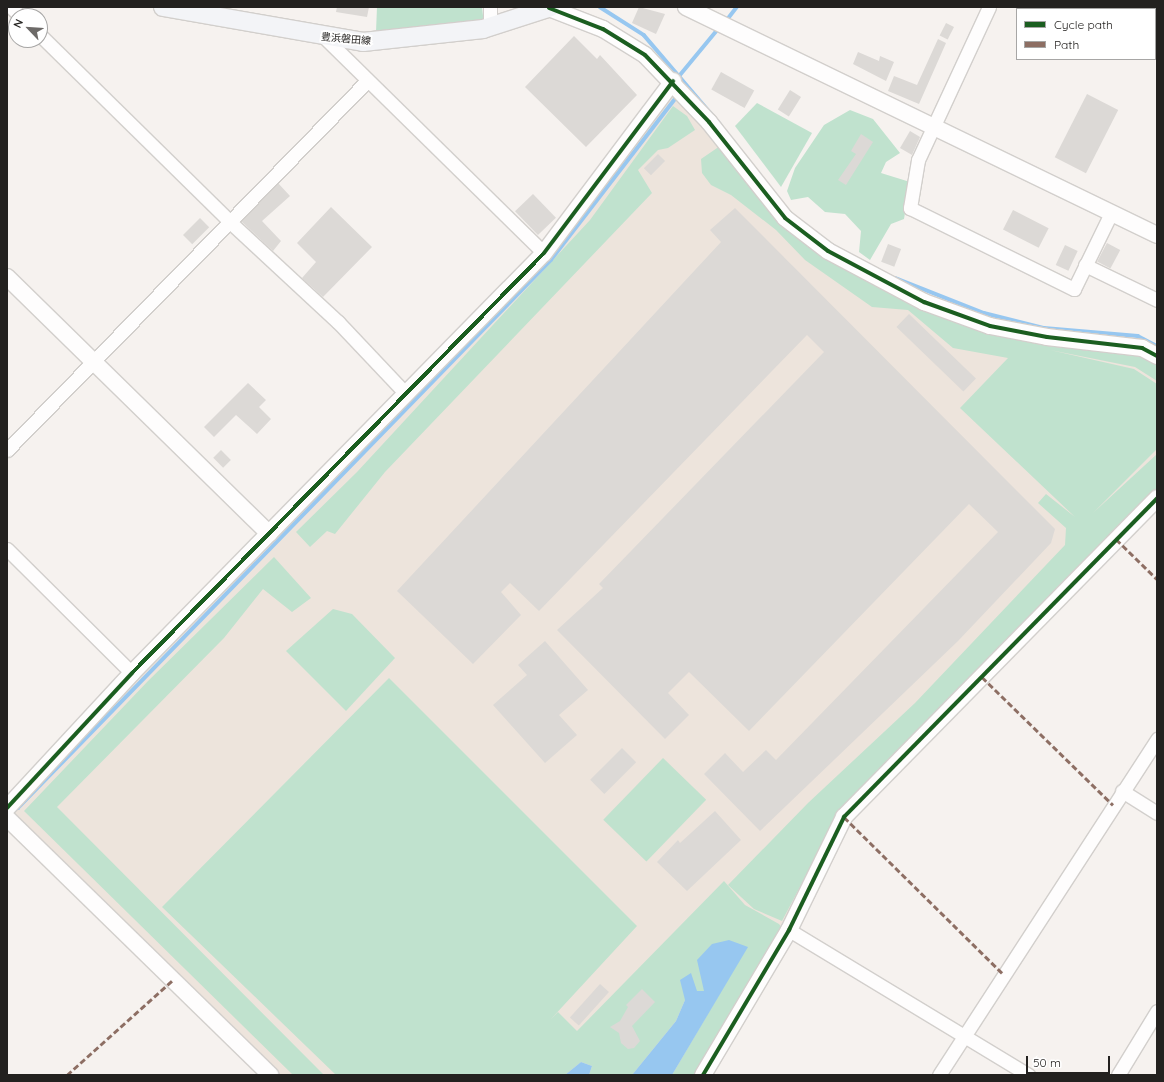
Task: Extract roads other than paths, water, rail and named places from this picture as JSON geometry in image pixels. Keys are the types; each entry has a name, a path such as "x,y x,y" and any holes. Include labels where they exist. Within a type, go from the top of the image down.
{"main road":[{"name":"豊浜磐田線","path":"164,7 325,38 391,41 490,27 550,8"}],"street":[{"path":"490,7 490,27"},
{"path":"686,7 1157,235"},
{"path":"989,7 918,160 910,208 1074,289 1111,213"},
{"path":"550,8 625,40 673,81 785,218 828,251 924,302 990,326 1047,337 1142,348 1157,356"},
{"path":"325,38 367,81 544,252"},
{"path":"48,43 231,223 338,322 406,394"},
{"path":"7,450 231,223 367,81"},
{"path":"7,808 132,674 544,252 673,81"},
{"path":"1085,265 1157,300"},
{"path":"7,277 269,534"},
{"path":"703,1075 789,930 844,816 1157,498"},
{"path":"7,550 132,674"},
{"path":"939,1075 1157,739"},
{"path":"1122,791 1157,813"},
{"path":"7,818 270,1075"},
{"path":"789,930 1028,1075"},
{"path":"1118,1075 1157,1011"}],"water":[{"path":"729,940 748,947 672,1075 632,1075 676,1021 685,1000 680,980 691,973 697,991 704,991 697,960 712,944"},
{"path":"581,1062 592,1066 589,1075 565,1075"}],"waterway":[{"path":"600,7 644,35 721,125"},
{"path":"726,21 737,7"},
{"path":"680,75 719,28"},
{"path":"13,808 18,808 551,260 678,95"},
{"path":"895,278 984,313 1044,328 1138,336 1157,346"}]}
